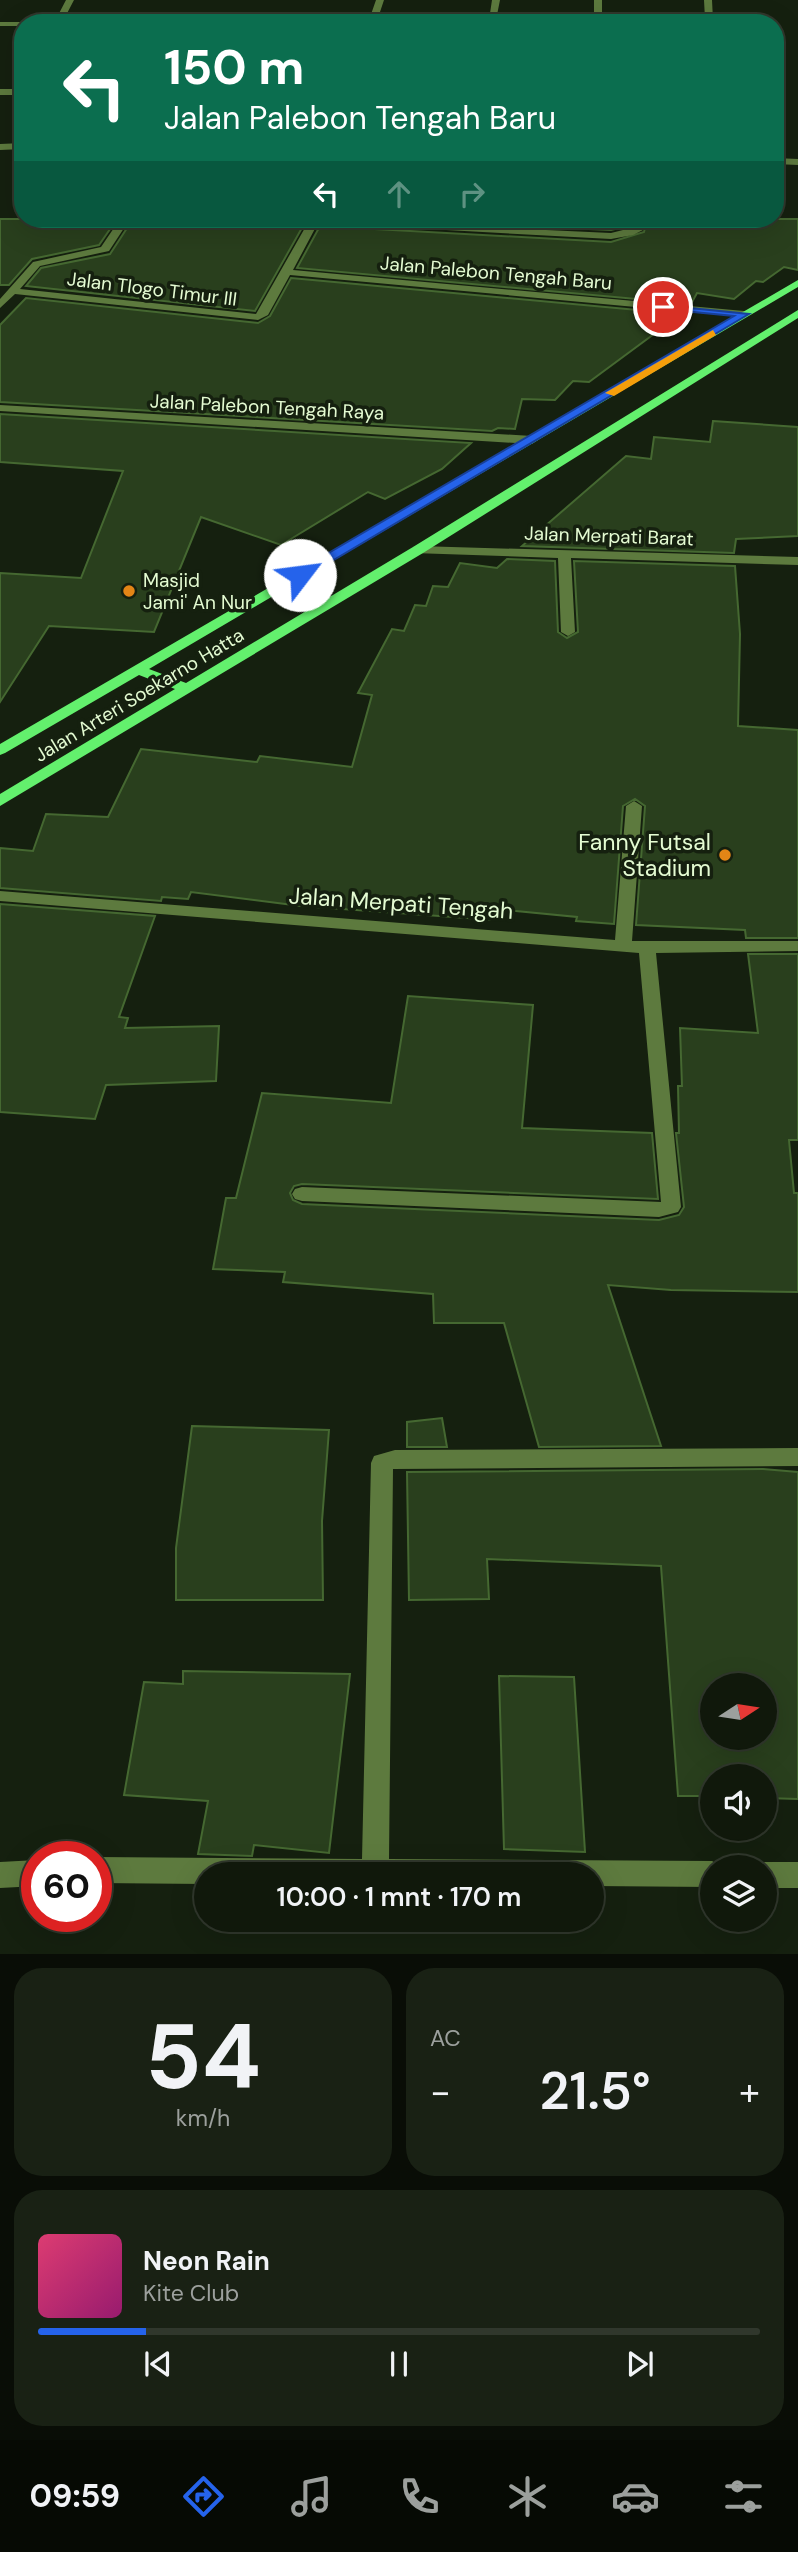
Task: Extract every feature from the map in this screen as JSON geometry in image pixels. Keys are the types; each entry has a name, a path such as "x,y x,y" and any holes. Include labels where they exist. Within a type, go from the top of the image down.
{"main road":[{"path":"0,750 798,283"},
{"name":"Jalan Arteri Soekarno Hatta","path":"0,801 418,550 798,313"},
{"path":"138,669 187,689"}],"street":[{"path":"0,306 39,263 105,249 119,228"},
{"name":"Jalan Tlogo Timur III","path":"0,283 16,288 248,317 264,313 309,228"},
{"path":"471,228 611,236 630,233 640,228"},
{"name":"Jalan Palebon Tengah Baru","path":"286,272 744,314"},
{"name":"Jalan Palebon Tengah Raya","path":"0,408 533,439"},
{"name":"Jalan Merpati Barat","path":"418,550 798,561"},
{"path":"564,554 568,632"},
{"path":"623,945 634,806"},
{"name":"Jalan Merpati Tengah","path":"0,895 647,948 798,946"},
{"path":"302,1194 659,1210 671,1207 647,948"},
{"path":"376,1862 382,1463 395,1459 798,1457"},
{"path":"112,1870 194,1870"},
{"path":"604,1873 700,1874"},
{"path":"0,1875 21,1874"},
{"path":"777,1875 798,1875"}],"building":[{"path":"0,219 14,219 14,228 111,228 99,245 32,259 9,285 0,285"},
{"path":"784,219 798,219 798,270 784,267 763,282 756,281 734,299 697,293 691,304 297,268 319,228 611,242 644,232 645,228 784,228"},
{"path":"127,228 302,228 255,311 26,286 41,268 110,254"},
{"path":"566,228 619,228 611,230"},
{"path":"291,278 681,314 589,382 573,381 555,400 522,399 515,429 498,428 492,431 0,402 0,325 26,298 258,323 270,316"},
{"path":"0,414 471,443 442,469 385,499 368,492 281,545 201,517 154,632 49,626 0,702 0,573 81,578 123,471 0,462"},
{"path":"713,421 798,427 798,536 736,539 734,553 522,546 626,456 651,459 654,437 710,442"},
{"path":"507,559 555,561 558,632 567,638 578,632 574,561 735,566 740,634 738,726 798,730 798,938 746,938 745,930 636,925 645,806 635,799 623,806 614,924 576,921 577,917 495,909 494,920 301,906 191,892 188,899 162,897 161,901 0,888 0,848 33,851 46,814 108,817 141,749 257,762 260,756 352,767 372,695 358,693 392,629 404,631 415,605 426,606 433,586 448,587 460,563 497,568"},
{"path":"0,904 155,916 119,1017 128,1018 125,1028 219,1026 216,1081 106,1085 95,1119 0,1112"},
{"path":"748,954 798,954 798,1140 789,1140 794,1193 798,1193 798,1292 671,1290 608,1285 661,1446 539,1447 504,1323 434,1323 433,1294 283,1282 285,1272 213,1269 226,1198 236,1198 262,1093 391,1103 408,996 533,1005 522,1128 652,1133 658,1199 302,1184 294,1186 290,1193 293,1200 302,1204 659,1220 679,1215 684,1207 676,1133 679,1133 678,1086 682,1086 680,1028 758,1033"},
{"path":"442,1418 447,1447 407,1447 407,1422"},
{"path":"192,1426 329,1430 322,1521 323,1600 176,1600 176,1548"},
{"path":"763,1469 798,1472 798,1799 777,1798 777,1764 700,1764 700,1796 678,1796 661,1566 487,1559 489,1599 409,1600 407,1472"},
{"path":"183,1671 350,1674 329,1853 254,1845 252,1856 198,1854 208,1801 124,1795 144,1682 183,1684"},
{"path":"499,1676 574,1677 585,1852 504,1849"}],"slow traffic":[{"path":"610,393 713,333"}],"place":[{"name":"Masjid Jami' An Nur","path":"129,591"},
{"name":"Fanny Futsal Stadium","path":"725,855"}],"route":[{"path":"300,575 744,314 663,307"}]}
